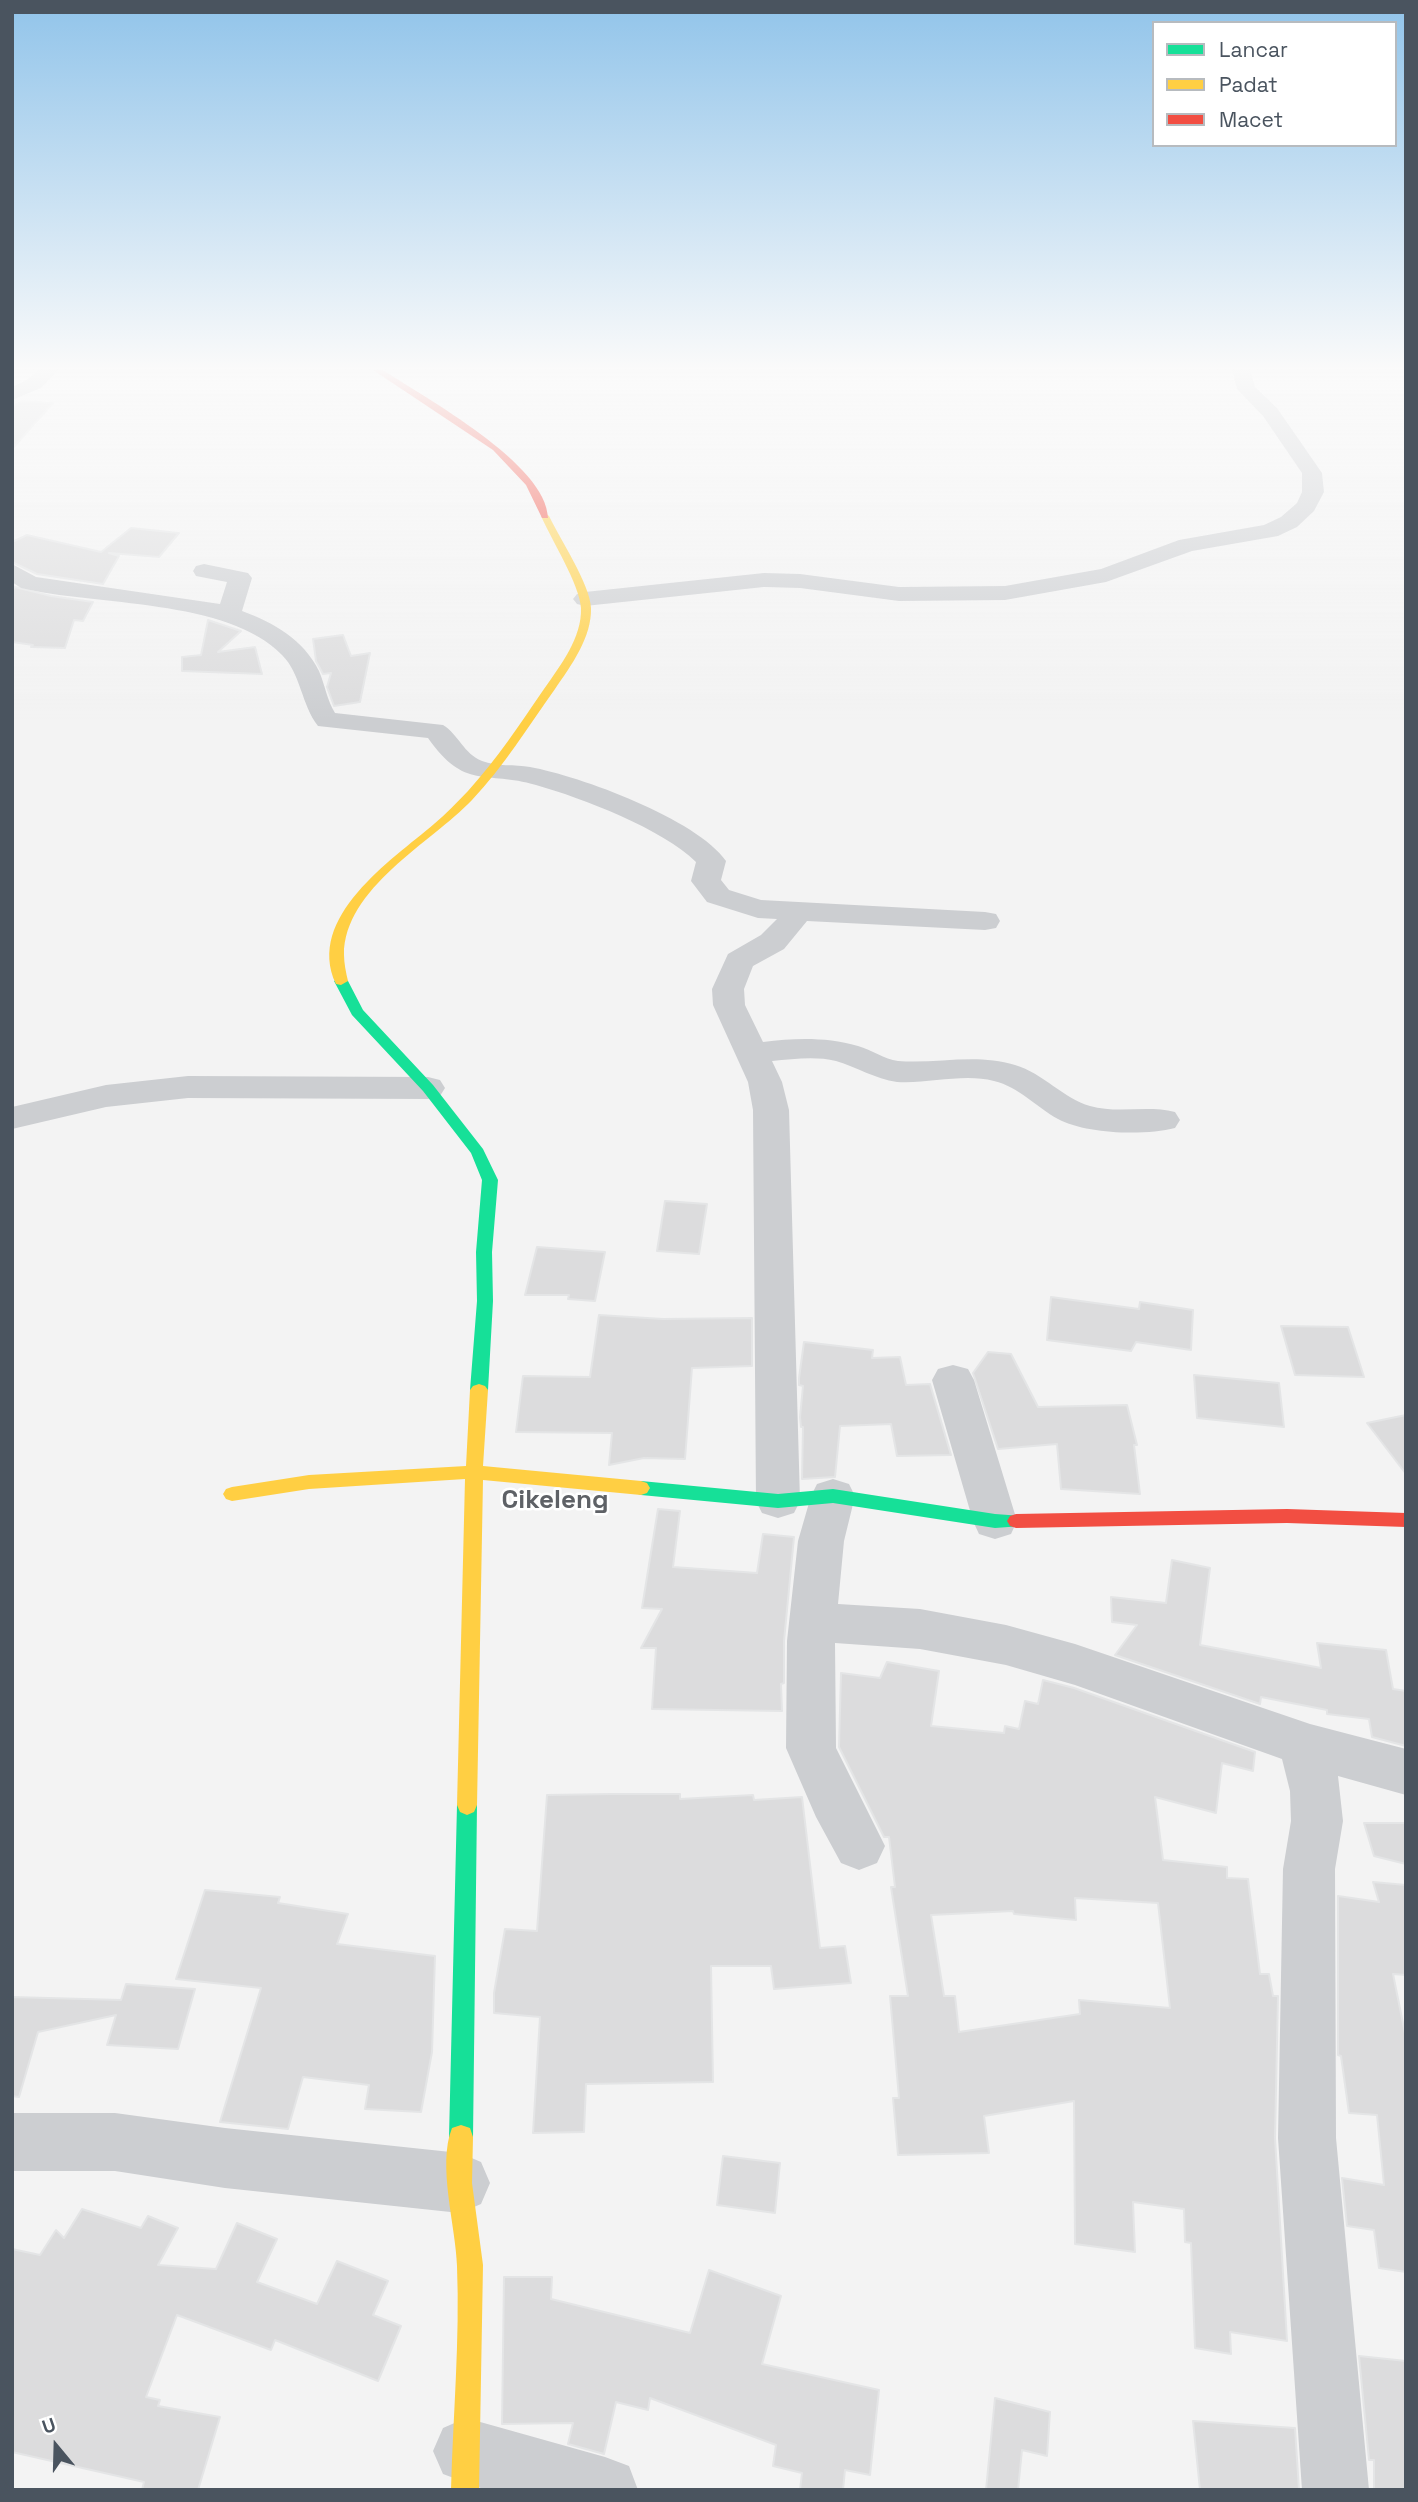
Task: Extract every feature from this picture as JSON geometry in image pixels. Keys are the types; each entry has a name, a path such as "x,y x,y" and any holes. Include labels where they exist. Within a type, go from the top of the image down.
{"street":[{"path":"531,487 585,599 583,629 571,658 492,771 440,825 398,857 361,893 349,910 338,943 340,979 358,1012 428,1088 478,1152 490,1180 474,1472 460,2183 470,2265 466,2471 605,2490"},
{"path":"585,599 764,580 800,581 900,594 1013,592 1106,575 1187,545 1270,531 1289,522 1306,506 1313,487"},
{"path":"205,571 240,578 229,613"},
{"path":"15,578 29,583 229,613 293,651 306,671 318,707 327,720 434,731 439,733 468,766 531,776 615,805 691,841 706,852 711,860 706,881 718,896 758,909 985,920"},
{"path":"778,1501 771,1110 765,1082 729,1005 728,989 739,961 783,935 797,912"},
{"path":"751,1053 806,1048 848,1054 869,1065 897,1071 971,1068 1000,1072 1030,1082 1073,1113 1089,1117 1162,1120"},
{"path":"12,1118 106,1096 188,1087 428,1088"},
{"path":"953,1380 995,1521"},
{"path":"232,1494 309,1482 474,1472 778,1501 833,1496 995,1521 1287,1516 1406,1520"},
{"path":"833,1496 821,1541 813,1622 811,1748 834,1801 859,1846"},
{"path":"813,1622 934,1631 996,1643 1088,1668 1302,1744 1406,1772"},
{"path":"1302,1744 1315,1778 1318,1833 1309,1869 1307,2138 1336,2490"},
{"path":"12,2142 115,2141 225,2158 460,2183"}],"building":[{"path":"131,528 179,533 159,557 109,553 119,556 103,584 37,574 12,562 12,542 27,535 101,552"},
{"path":"15,587 93,602 83,621 74,620 65,648 31,647 33,645 12,642 12,590"},
{"path":"208,620 241,631 218,652 255,647 262,674 182,671 182,657 201,655"},
{"path":"343,635 351,656 370,653 360,702 334,706 327,687 331,673 323,674 316,661 313,639"},
{"path":"665,1201 707,1204 699,1254 657,1251"},
{"path":"537,1247 605,1252 595,1301 568,1299 569,1295 525,1295"},
{"path":"1051,1297 1139,1309 1140,1302 1193,1310 1191,1350 1136,1342 1131,1351 1047,1340"},
{"path":"599,1315 663,1319 752,1318 752,1366 692,1368 685,1459 644,1458 609,1465 612,1433 516,1432 523,1376 590,1377"},
{"path":"1281,1326 1348,1327 1364,1377 1295,1375"},
{"path":"804,1342 873,1350 872,1358 900,1357 906,1385 930,1384 951,1455 897,1456 891,1424 840,1426 835,1477 802,1479 803,1427 800,1417 803,1386 799,1385 799,1378"},
{"path":"988,1352 1011,1354 1038,1407 1127,1405 1137,1445 1134,1445 1140,1494 1061,1489 1057,1444 998,1449 973,1373"},
{"path":"1194,1375 1279,1383 1284,1427 1197,1418"},
{"path":"1406,1415 1406,1474 1367,1423"},
{"path":"658,1509 680,1511 673,1567 757,1573 763,1534 794,1537 784,1641 784,1683 781,1684 782,1711 652,1709 656,1648 641,1648 662,1609 642,1608"},
{"path":"1172,1560 1210,1568 1200,1645 1321,1668 1317,1643 1386,1650 1393,1689 1406,1691 1406,1746 1372,1737 1369,1719 1327,1714 1327,1710 1261,1697 1260,1704 1115,1655 1137,1625 1112,1622 1111,1597 1166,1603"},
{"path":"887,1662 939,1671 931,1726 1004,1733 1005,1726 1019,1729 1025,1701 1038,1704 1043,1680 1074,1688 1255,1752 1253,1771 1222,1763 1216,1813 1155,1797 1163,1860 1227,1867 1227,1878 1248,1879 1260,1974 1269,1974 1273,1996 1278,1996 1275,2138 1287,2341 1230,2332 1231,2354 1195,2348 1191,2243 1185,2242 1184,2209 1133,2202 1135,2252 1075,2244 1074,2101 984,2116 989,2153 898,2155 893,2098 899,2098 890,1996 908,1996 891,1887 895,1887 889,1837 884,1837 839,1747 841,1673 880,1678","holes":["1075,1898 1158,1903 1170,2008 1079,2000 1080,2014 959,2032 955,1996 944,1996 931,1915 1013,1911 1014,1914 1076,1920"]},
{"path":"680,1794 680,1799 753,1795 754,1800 802,1797 820,1948 845,1946 851,1983 774,1989 771,1966 711,1966 713,2082 586,2084 584,2132 533,2133 540,2017 494,2013 494,1993 505,1929 537,1931 547,1795"},
{"path":"1364,1823 1406,1823 1406,1864 1374,1856"},
{"path":"1373,1882 1406,1885 1406,1975 1393,1974 1406,2038 1406,2272 1379,2268 1374,2230 1347,2226 1342,2178 1384,2185 1377,2115 1349,2113 1341,2056 1338,2055 1338,1896 1379,1902"},
{"path":"205,1890 280,1897 278,1903 348,1914 337,1944 435,1956 432,2052 421,2112 365,2109 369,2085 303,2077 288,2129 220,2122 261,1988 176,1979"},
{"path":"126,1984 195,1989 178,2049 107,2045 116,2015 38,2032 19,2097 12,2096 12,1997 121,2000"},
{"path":"723,2156 780,2163 775,2213 717,2205"},
{"path":"82,2209 141,2228 148,2216 178,2228 158,2265 216,2269 237,2223 277,2239 257,2282 317,2304 337,2261 388,2281 373,2315 401,2326 378,2381 275,2340 271,2350 177,2315 146,2397 160,2400 158,2406 220,2417 198,2490 142,2490 144,2482 12,2452 12,2249 40,2255 56,2230 64,2238"},
{"path":"709,2270 781,2296 762,2364 879,2390 870,2475 845,2470 843,2490 800,2490 802,2473 773,2466 776,2445 650,2398 648,2410 616,2402 604,2454 568,2444 573,2423 502,2424 504,2277 552,2277 551,2299 690,2333"},
{"path":"1359,2356 1406,2361 1406,2490 1374,2490 1374,2460 1369,2460"},
{"path":"995,2398 1050,2412 1047,2456 1022,2450 1018,2490 986,2490"},
{"path":"1193,2421 1295,2428 1299,2490 1200,2490"}],"traffic: fast":[{"path":"341,981 357,1012 428,1088 478,1152 490,1180 484,1252 485,1301 479,1390"},
{"path":"641,1488 778,1501 833,1496 995,1521 1016,1521"},
{"path":"461,2137 467,1805"}],"traffic: slow":[{"path":"341,981 338,954 341,931 364,891 446,820 491,772 560,674 578,643 585,620 585,600 545,516"},
{"path":"467,1805 474,1472 479,1390"},
{"path":"232,1494 309,1482 474,1472 641,1488"},
{"path":"461,2137 460,2183 470,2265 465,2490"}],"traffic: jam":[{"path":"531,487 545,516"},
{"path":"1016,1521 1287,1516 1406,1520"}],"district":[{"name":"Cikeleng","path":"555,1501"}]}
